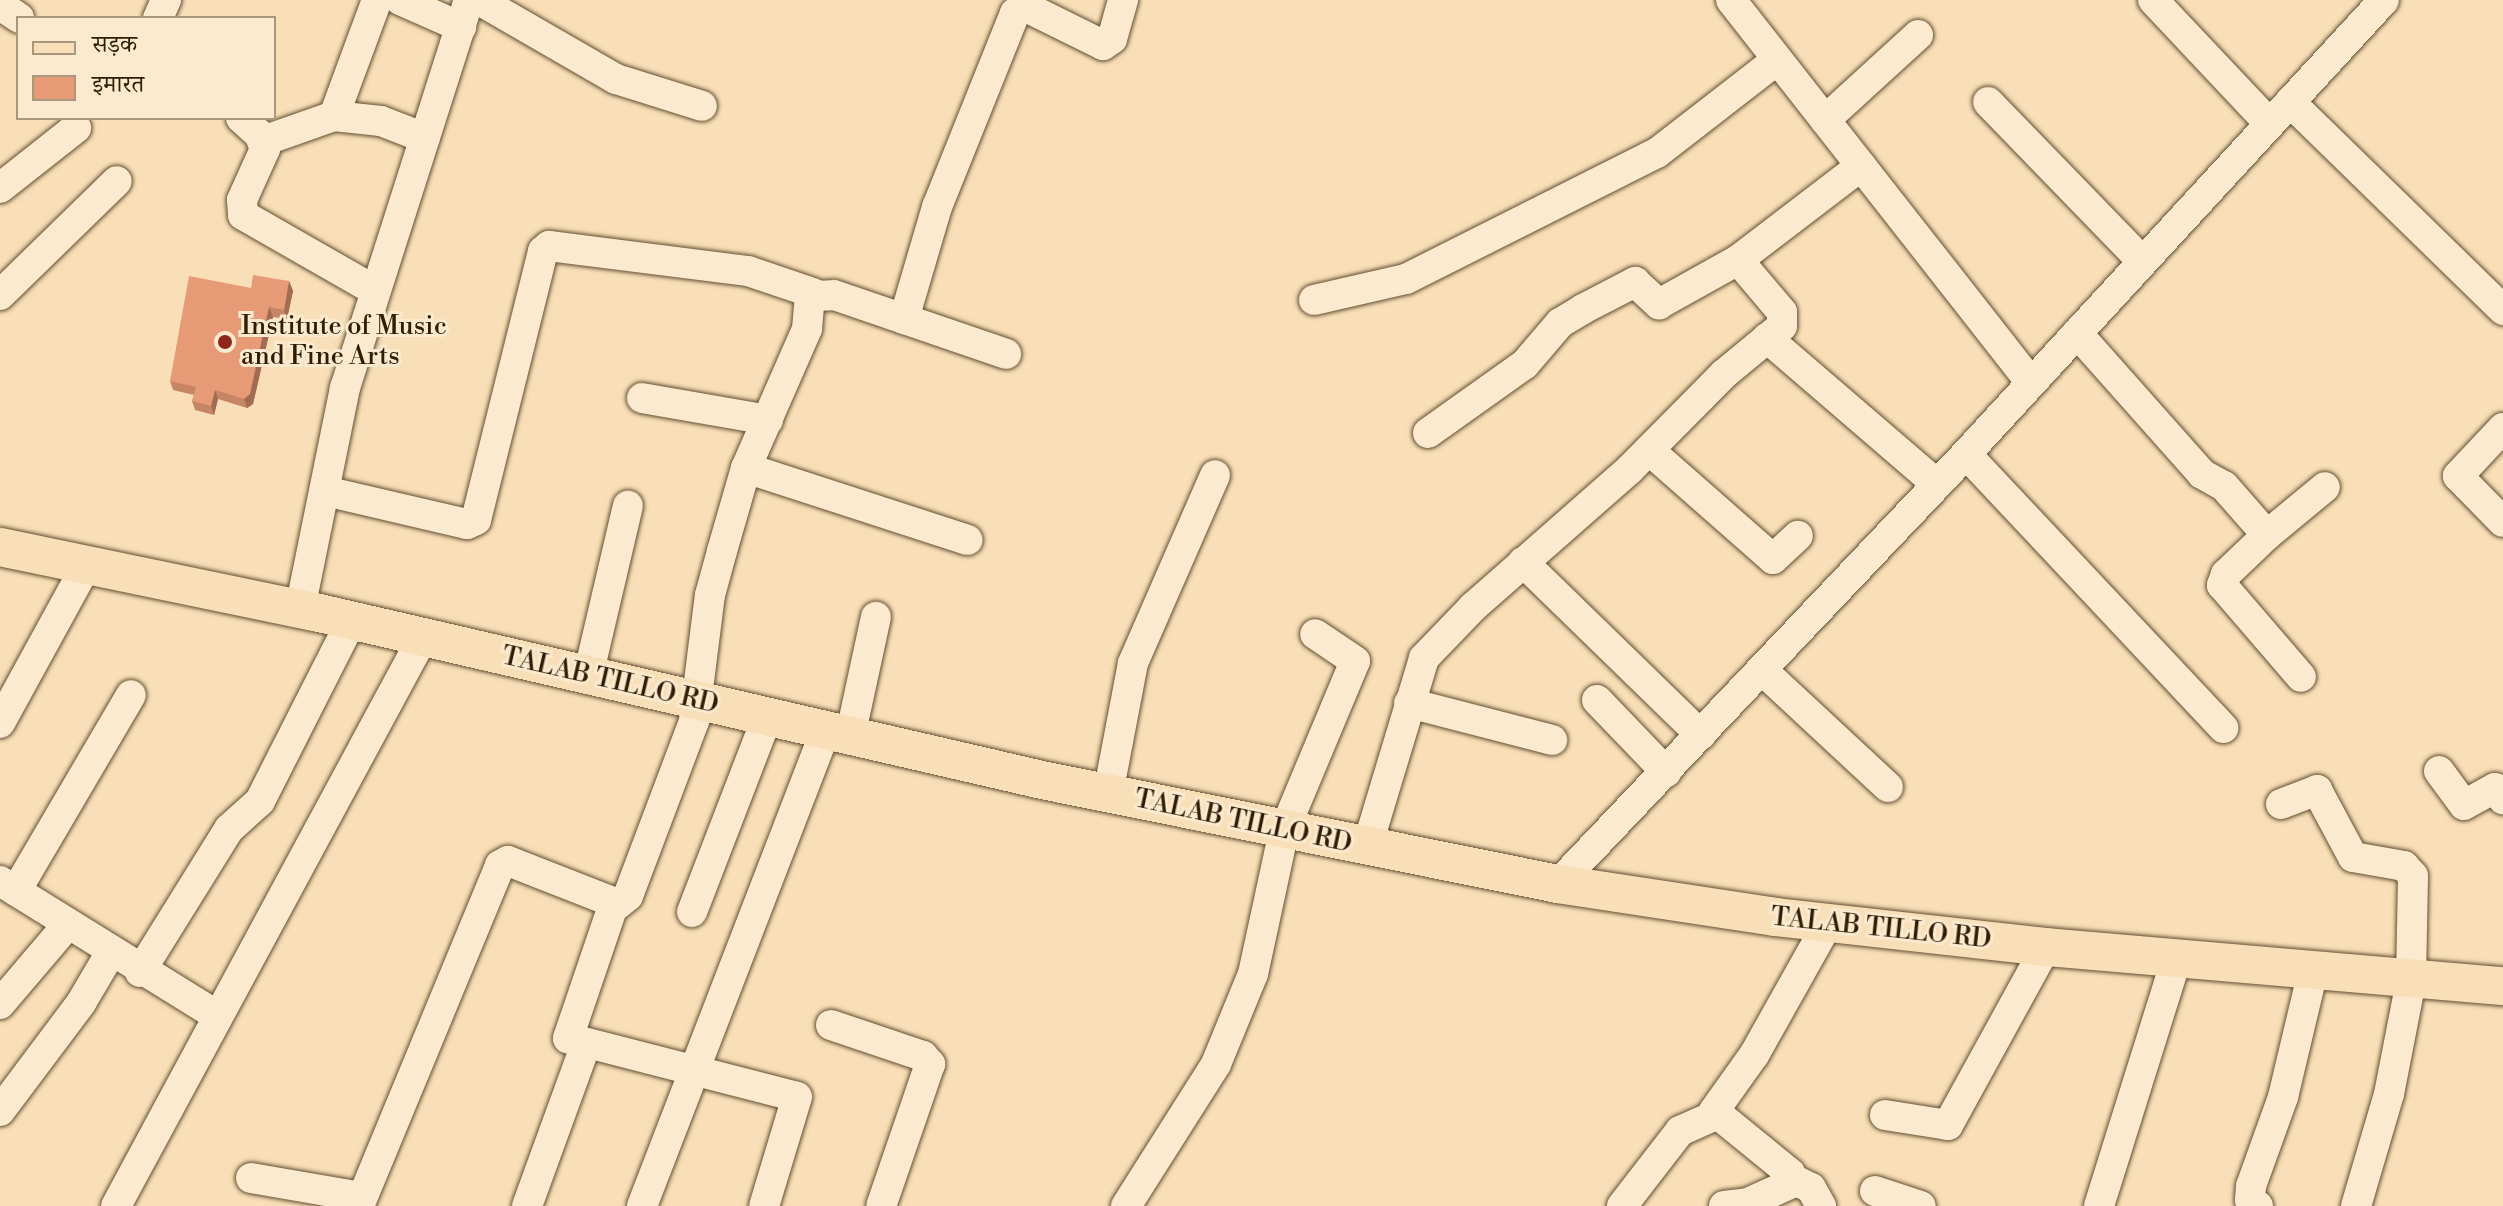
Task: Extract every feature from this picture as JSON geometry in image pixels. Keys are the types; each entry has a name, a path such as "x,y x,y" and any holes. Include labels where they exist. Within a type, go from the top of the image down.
{"main road":[{"name":"TALAB TILLO RD","path":"0,547 352,620 987,768 1284,831 1558,884 1828,923 2046,947 2176,961 2503,986"}],"street":[{"path":"334,116 377,0"},
{"path":"300,609 345,388 465,13 400,0"},
{"path":"479,0 616,79 702,106"},
{"path":"904,319 937,207 1015,13 1026,7 1103,45 1112,39 1123,0"},
{"path":"1731,0 2031,382"},
{"path":"2153,0 2503,310"},
{"path":"1558,884 1966,454 2384,0"},
{"path":"1825,120 1918,35"},
{"path":"1314,300 1406,279 1657,153 1777,60"},
{"path":"1988,102 2142,261"},
{"path":"263,141 334,116 381,121 425,138"},
{"path":"243,120 263,141 263,158 242,200 243,215 374,290"},
{"path":"0,188 76,128"},
{"path":"1428,433 1525,364 1560,323 1635,282 1659,304 1738,260 1861,166"},
{"path":"0,295 117,181"},
{"path":"325,491 467,524 476,520 543,251 549,246 748,271 1006,354"},
{"path":"1367,847 1409,703 1429,651 1782,326 1784,316 1738,260"},
{"path":"251,1178 360,1201 500,865 508,861 614,903 623,903 628,896 698,702 710,595 746,468 807,329 813,293"},
{"path":"2077,333 2202,474 2224,486 2267,535"},
{"path":"1767,338 1937,484"},
{"path":"642,398 768,420"},
{"path":"2503,428 2458,476 2503,522"},
{"path":"1649,450 1773,559 1798,536"},
{"path":"1966,454 2223,728"},
{"path":"746,468 968,540"},
{"path":"1108,794 1133,663 1215,475"},
{"path":"2301,677 2222,585 2226,574 2325,487"},
{"path":"588,676 628,506"},
{"path":"1523,562 1701,735"},
{"path":"0,723 86,566"},
{"path":"642,1206 694,1070 837,734 876,617"},
{"path":"140,972 229,829 260,801 352,620"},
{"path":"1126,1206 1192,1106 1234,1027 1264,935 1284,831 1355,661 1315,634"},
{"path":"116,1206 216,1015 325,826 423,637"},
{"path":"1762,670 1888,787"},
{"path":"131,695 8,886 140,972 216,1015"},
{"path":"1597,700 1666,772"},
{"path":"1409,703 1552,740"},
{"path":"692,912 767,718"},
{"path":"2439,771 2464,805 2495,788 2503,799"},
{"path":"2281,804 2317,790 2353,857 2412,871 2411,981 2389,1094 2356,1206"},
{"path":"614,903 568,1029 568,1038 797,1097 797,1109 764,1206"},
{"path":"1716,1115 1716,1106 1754,1055 1828,923"},
{"path":"0,1004 68,924"},
{"path":"1885,1115 1948,1125 2046,947"},
{"path":"0,1111 81,1003 111,952"},
{"path":"2099,1206 2176,961"},
{"path":"2258,1206 2250,1200 2251,1186 2283,1097 2313,971"},
{"path":"831,1025 923,1056 930,1064 881,1206"},
{"path":"527,1206 586,1044"},
{"path":"1716,1115 1793,1179 1811,1188 1821,1206"},
{"path":"1622,1206 1680,1131 1716,1115"},
{"path":"1740,1205 1790,1185 1793,1179"}],"building":[{"name":"Institute of Music and Fine Arts","path":"253,275 289,281 284,310 269,307 250,394 244,399 215,390 211,406 192,401 196,387 170,381 189,276 251,288"}],"place":[{"name":"Institute of Music and Fine Arts","path":"225,342"}]}
